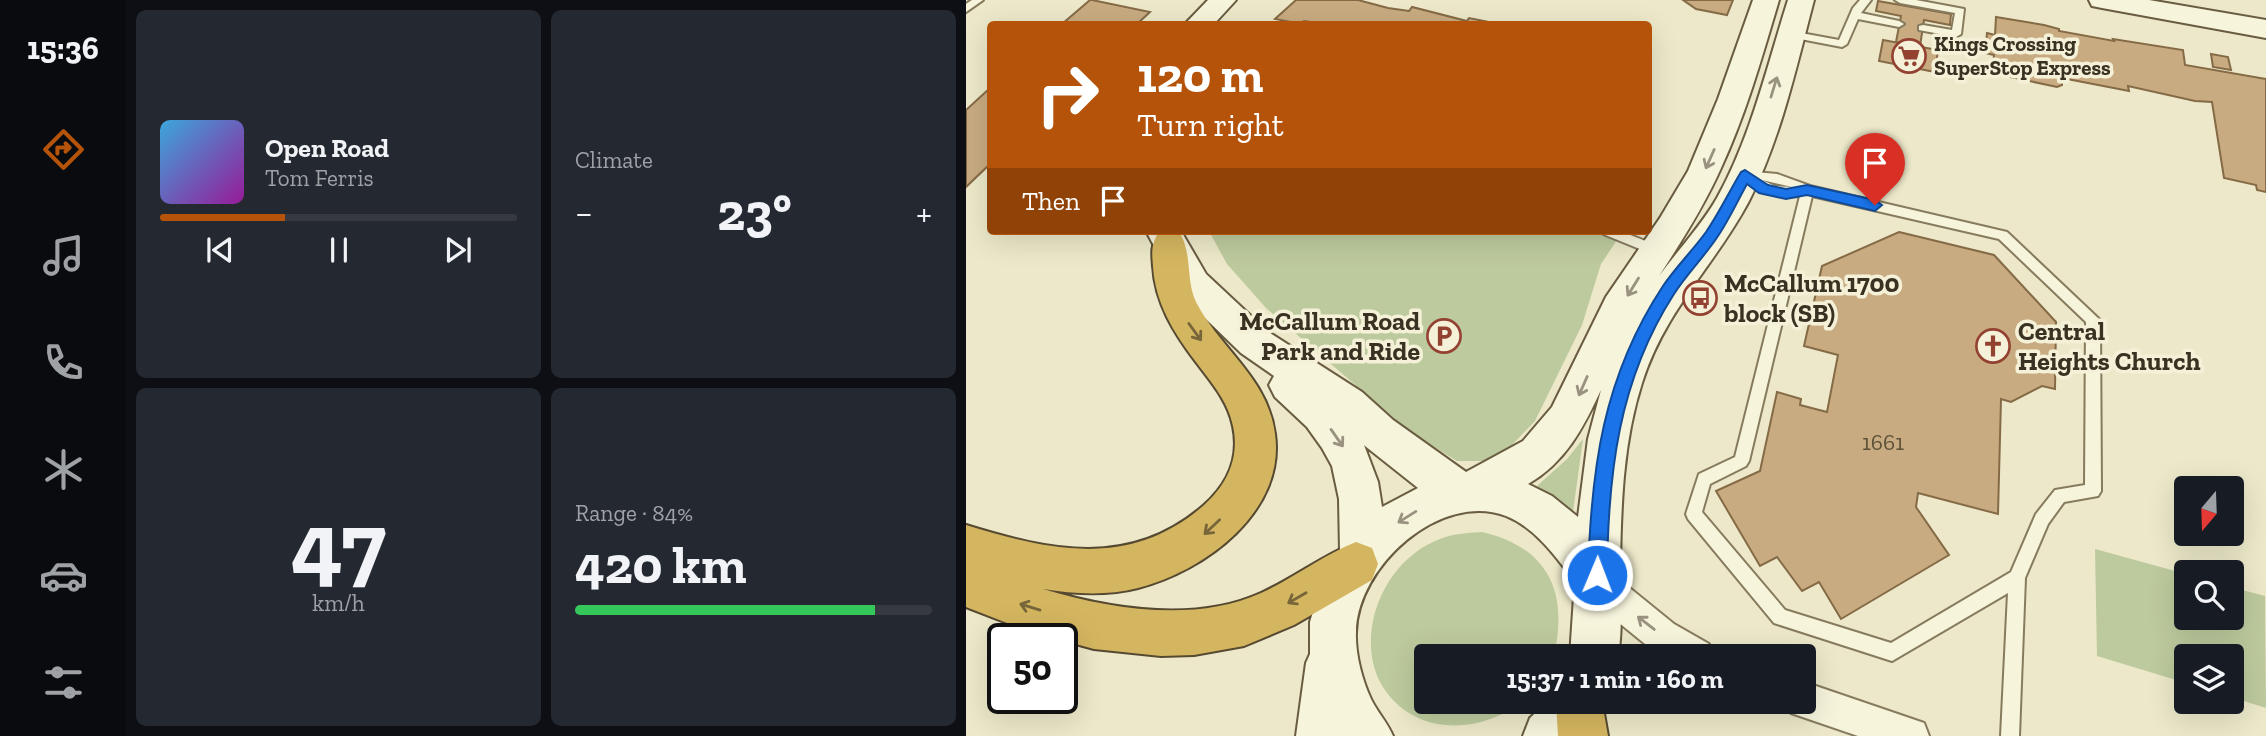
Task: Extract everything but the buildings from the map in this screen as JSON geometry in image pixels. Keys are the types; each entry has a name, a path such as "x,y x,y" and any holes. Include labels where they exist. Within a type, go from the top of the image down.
{"highway":[{"path":"966,547 1048,569 1100,572 1123,570 1147,565 1187,546 1216,525 1240,495 1249,478 1255,453 1253,424 1247,402 1234,380 1192,330 1180,308 1172,289 1166,238"},
{"path":"966,584 988,594 1073,620 1153,632 1191,632 1228,626 1280,608 1359,559"}],"main road":[{"path":"1203,21 1223,0"},
{"path":"1321,736 1334,621 1343,588 1359,559 1389,529 1417,511 1466,492 1515,468 1547,446 1569,416 1611,323 1694,191 1721,134 1766,0"},
{"path":"2102,0 2266,29"},
{"path":"1595,644 1599,612 1598,529 1607,444 1618,397 1631,360 1668,290 1712,234 1745,175 1802,1"},
{"path":"1166,238 1193,284 1254,342 1291,388 1324,418 1348,453 1359,485 1359,559"},
{"path":"1254,342 1348,404 1379,433 1466,492 1500,494 1527,504 1554,523 1598,579"},
{"path":"1332,650 1345,696 1360,728 1368,736"}],"street":[{"path":"1598,579 1662,636 1676,644"},
{"path":"1816,703 1911,736"}],"lane":[{"path":"966,9 978,0"},
{"path":"1790,34 1842,44 1855,15 1866,0"},
{"path":"1900,0 1916,5 1937,3 1960,11 1956,34 1923,28"},
{"path":"1855,15 1899,24"},
{"path":"1745,175 1764,189 1775,192 1786,194 1807,190 2003,235 2092,320 2093,491 2060,495 2042,519 2017,578 2010,736"},
{"path":"1807,190 1741,461 1704,478 1694,514 1780,617 1892,652 2017,578"},
{"path":"1617,235 1657,251"}],"green space":[{"path":"1211,235 1620,235 1601,264 1582,325 1535,421 1509,448 1484,461 1457,461 1410,432 1266,308 1227,264"},
{"path":"1583,439 1573,512 1537,486 1567,459"},
{"path":"1482,532 1504,539 1523,549 1537,561 1548,575 1555,592 1558,632 1556,644 1414,644 1414,714 1502,714 1465,725 1445,725 1426,721 1409,713 1393,700 1380,682 1373,662 1373,621 1379,601 1401,565 1417,551 1435,541 1464,533"},
{"path":"2095,549 2174,571 2174,630 2244,630 2244,590 2265,596 2266,708 2244,701 2244,644 2174,644 2174,679 2097,656"}],"place":[{"name":"Kings Crossing SuperStop Express","path":"1909,56"},
{"name":"McCallum 1700 block (SB)","path":"1700,298"},
{"name":"McCallum Road Park and Ride","path":"1444,336"},
{"name":"Central Heights Church","path":"1993,346"}],"route":[{"path":"1597,575 1601,488 1607,444 1618,397 1631,360 1668,290 1712,234 1745,175 1764,189 1786,194 1807,190 1875,205"}]}
